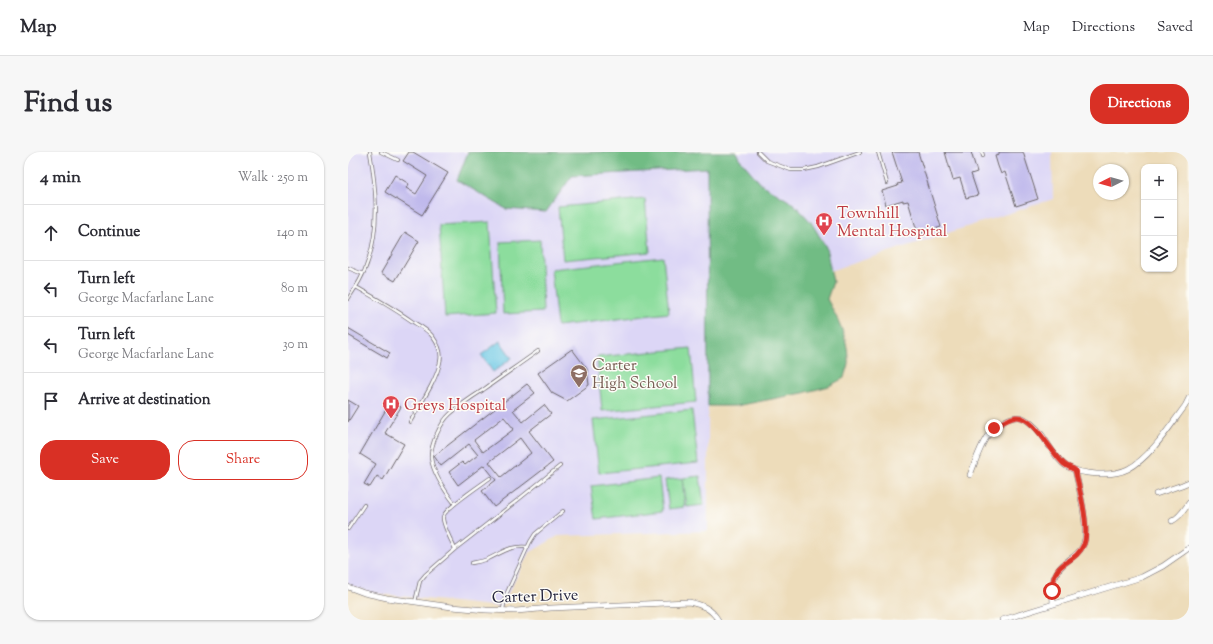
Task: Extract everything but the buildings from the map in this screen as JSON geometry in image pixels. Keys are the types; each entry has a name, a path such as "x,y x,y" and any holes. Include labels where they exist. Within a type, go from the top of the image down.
{"street":[{"path":"970,474 986,439 994,428 1011,418 1016,417 1024,419 1036,428 1057,457 1065,465 1086,473 1120,472 1137,463 1149,452 1185,406 1189,398"},
{"path":"1054,604 1053,583 1055,574 1059,567 1076,555 1084,543 1086,533 1082,499 1075,470"},
{"path":"1156,494 1189,482"},
{"path":"1172,521 1184,511 1189,503"},
{"path":"1002,620 1142,577 1163,566 1189,548"},
{"name":"Carter Drive","path":"348,588 387,598 452,607 502,611 682,602 699,604 706,607 715,614 718,620"}],"lane":[{"path":"348,299 369,261 372,244 375,222 376,194 370,152"},
{"path":"381,152 398,160"},
{"path":"758,152 767,161 791,170 804,170 824,165 860,152"},
{"path":"878,152 887,183"},
{"path":"982,152 983,156"},
{"path":"348,268 363,274"},
{"path":"356,287 428,331 438,345 440,362 437,371 410,422"},
{"path":"455,504 432,464 431,450 433,442 450,414 538,351"},
{"path":"415,602 420,581 429,571 560,466"},
{"path":"455,549 443,518 446,512 455,504 490,478"},
{"path":"348,529 364,505"},
{"path":"502,611 505,597 535,534 563,511"},
{"path":"472,563 486,560 513,547 528,547"}],"shaded area":[{"path":"348,152 1052,152 1053,199 761,293 708,294 708,531 558,536 529,553 501,607 371,593 348,585"}],"green space":[{"path":"468,152 736,152 739,158 761,184 794,204 811,222 826,247 833,282 827,299 844,335 848,351 848,364 844,378 829,386 803,393 736,406 708,406 707,168 572,176 546,212 506,209 457,180"},
{"path":"645,199 650,252 563,260 558,207"},
{"path":"490,222 496,313 445,317 439,225"},
{"path":"540,240 543,312 503,314 500,242"},
{"path":"663,257 669,313 557,326 551,269"},
{"path":"691,348 696,402 602,411 597,357"},
{"path":"692,410 698,463 599,473 593,420"},
{"path":"700,476 704,505 687,507 683,478"},
{"path":"659,478 663,511 596,519 591,486"},
{"path":"682,478 685,507 669,509 665,480"}],"water":[{"path":"500,341 512,358 493,372 481,355"}],"place":[{"name":"Townhill Mental Hospital","path":"824,236"},
{"name":"Carter High School","path":"579,388"},
{"name":"Greys Hospital","path":"391,419"}],"route":[{"path":"994,428 1011,418 1020,417 1024,419 1036,428 1057,457 1065,465 1075,470 1082,499 1086,533 1084,543 1076,555 1059,567 1055,574 1052,591"}]}
